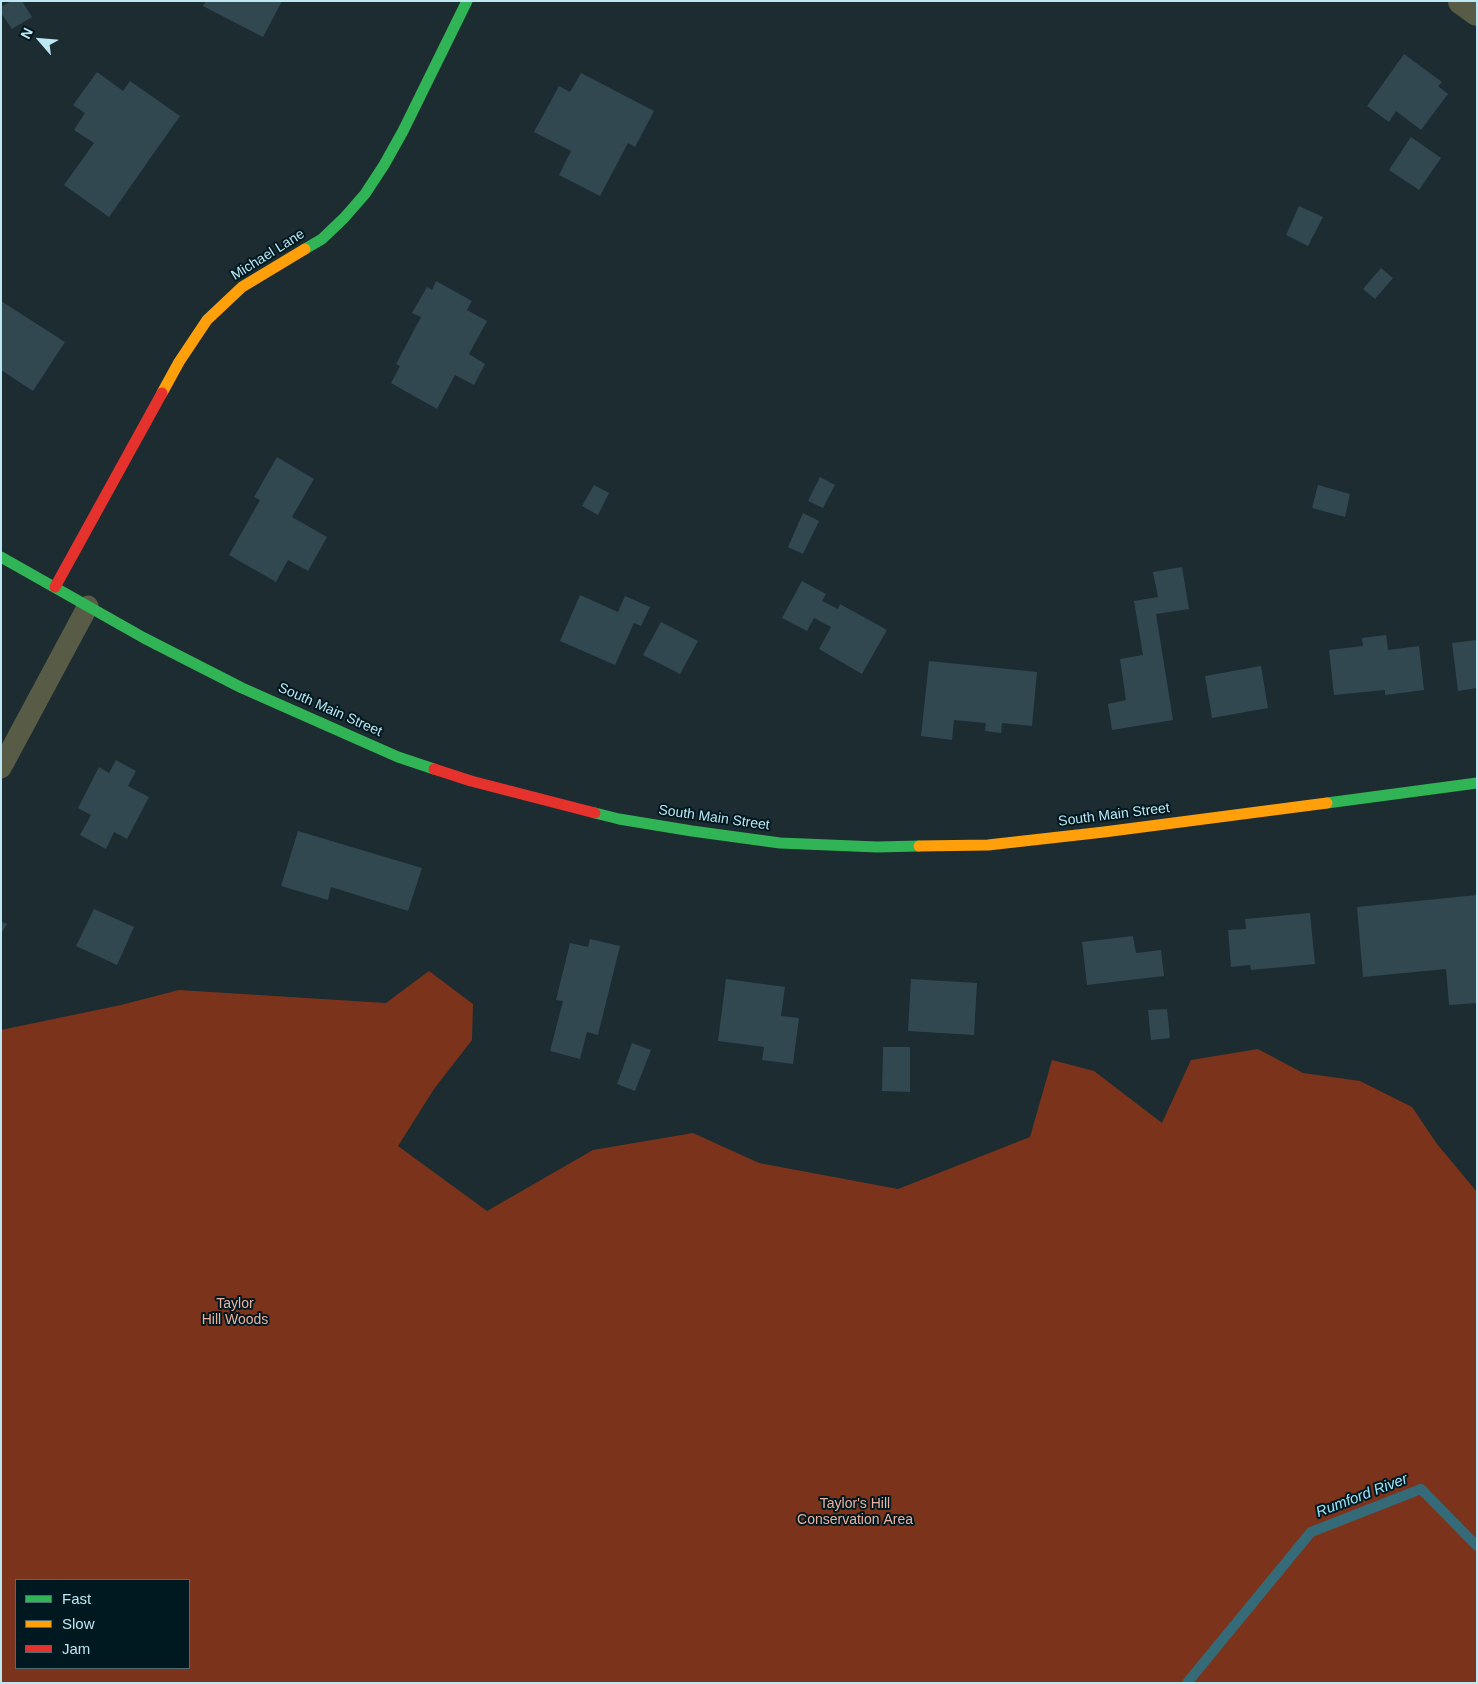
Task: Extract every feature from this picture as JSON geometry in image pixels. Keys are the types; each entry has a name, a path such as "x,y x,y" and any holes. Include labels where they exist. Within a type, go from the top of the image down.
{"main road":[{"name":"Michael Lane","path":"54,587 179,362 197,334 212,315 242,287 322,239 365,194 404,131 467,1"},
{"name":"South Main Street","path":"1,556 144,638 242,688 407,760 471,781 619,819 780,843 877,846 988,845 1104,832 1477,783"}],"street":[{"path":"1462,1 1477,12"}],"lane":[{"path":"1,768 88,606"}],"green space":[{"name":"Taylor Hill Woods","path":"429,971 473,1004 472,1040 434,1089 398,1146 487,1211 593,1150 693,1133 759,1163 898,1189 1030,1137 1052,1060 1094,1071 1162,1123 1191,1060 1258,1049 1303,1073 1360,1081 1412,1107 1437,1144 1477,1192 1477,1683 1,1683 1,1030 121,1005 179,990 386,1003"}],"building":[{"path":"11,1 22,1 32,17 12,29 1,13 1,7"},
{"path":"206,1 282,1 263,37 203,6"},
{"path":"1404,54 1442,82 1438,86 1448,94 1421,130 1396,111 1389,122 1367,106"},
{"path":"97,72 123,91 130,81 180,116 109,217 64,185 94,143 74,130 85,113 73,105"},
{"path":"581,73 654,111 635,147 628,143 600,196 559,175 571,151 534,132 559,86 570,92"},
{"path":"1411,137 1441,158 1419,190 1389,170"},
{"path":"1299,206 1323,217 1308,246 1286,235"},
{"path":"1381,268 1393,278 1375,299 1363,289"},
{"path":"436,281 472,301 467,310 487,321 469,354 485,364 474,385 455,375 437,409 391,383 400,366 396,364 421,317 412,313 427,287 432,290"},
{"path":"1,301 65,342 33,391 1,370"},
{"path":"277,457 314,479 292,517 327,537 308,571 288,560 276,582 229,555 260,500 254,497"},
{"path":"820,477 835,485 823,508 808,501"},
{"path":"594,485 609,493 598,515 582,506"},
{"path":"1318,485 1350,494 1345,517 1312,508"},
{"path":"803,513 819,521 803,554 788,547"},
{"path":"1182,567 1189,609 1156,614 1173,720 1112,730 1108,704 1126,700 1120,659 1143,655 1134,601 1158,597 1153,572"},
{"path":"802,581 826,594 822,601 838,609 840,604 887,630 862,674 819,649 831,627 814,618 807,631 782,618"},
{"path":"580,595 618,612 625,596 650,607 641,626 634,623 615,665 560,641"},
{"path":"661,622 698,641 680,674 643,655"},
{"path":"1386,635 1388,650 1419,646 1424,690 1385,695 1385,690 1334,695 1329,650 1363,646 1362,638"},
{"path":"1477,640 1477,688 1458,691 1452,643"},
{"path":"929,661 1037,672 1032,726 1002,723 1001,733 985,731 986,723 954,720 952,740 921,736"},
{"path":"1261,666 1268,708 1212,718 1205,676"},
{"path":"116,760 136,771 128,786 149,797 127,839 114,832 106,849 80,835 91,815 78,808 99,767 109,773"},
{"path":"298,831 422,868 408,911 331,887 328,900 281,886"},
{"path":"1477,895 1477,1003 1449,1005 1446,969 1363,977 1357,907"},
{"path":"94,909 134,927 117,965 76,946"},
{"path":"1310,913 1315,964 1251,970 1250,965 1231,967 1228,930 1246,929 1245,919"},
{"path":"1,921 7,924 1,934"},
{"path":"1133,936 1136,953 1161,950 1164,976 1087,985 1082,942"},
{"path":"590,939 620,946 598,1035 587,1032 580,1059 550,1051 563,1001 556,1000 570,943 588,947"},
{"path":"726,979 785,987 781,1016 799,1018 793,1064 762,1060 764,1047 718,1041"},
{"path":"911,979 977,983 974,1035 908,1031"},
{"path":"1167,1009 1170,1038 1151,1040 1148,1010"},
{"path":"632,1043 651,1050 635,1091 617,1084"},
{"path":"883,1047 910,1047 910,1092 882,1091"}],"waterway":[{"name":"Rumford River","path":"1187,1683 1311,1532 1421,1489 1477,1546"}],"traffic: fast":[{"path":"305,249 322,239 344,218 365,194 384,165 403,131 467,1"},
{"path":"1,557 144,638 242,688 398,757 434,769"},
{"path":"1327,803 1477,783"},
{"path":"595,813 619,819 692,831 780,843 877,847 919,846"}],"traffic: slow":[{"path":"162,393 179,362 207,320 242,287 305,249"},
{"path":"919,846 988,845 1327,803"}],"traffic: jam":[{"path":"55,587 162,393"},
{"path":"434,769 471,781 595,813"}],"park label":[{"name":"Taylor's Hill Conservation Area","path":"855,1512"}]}
